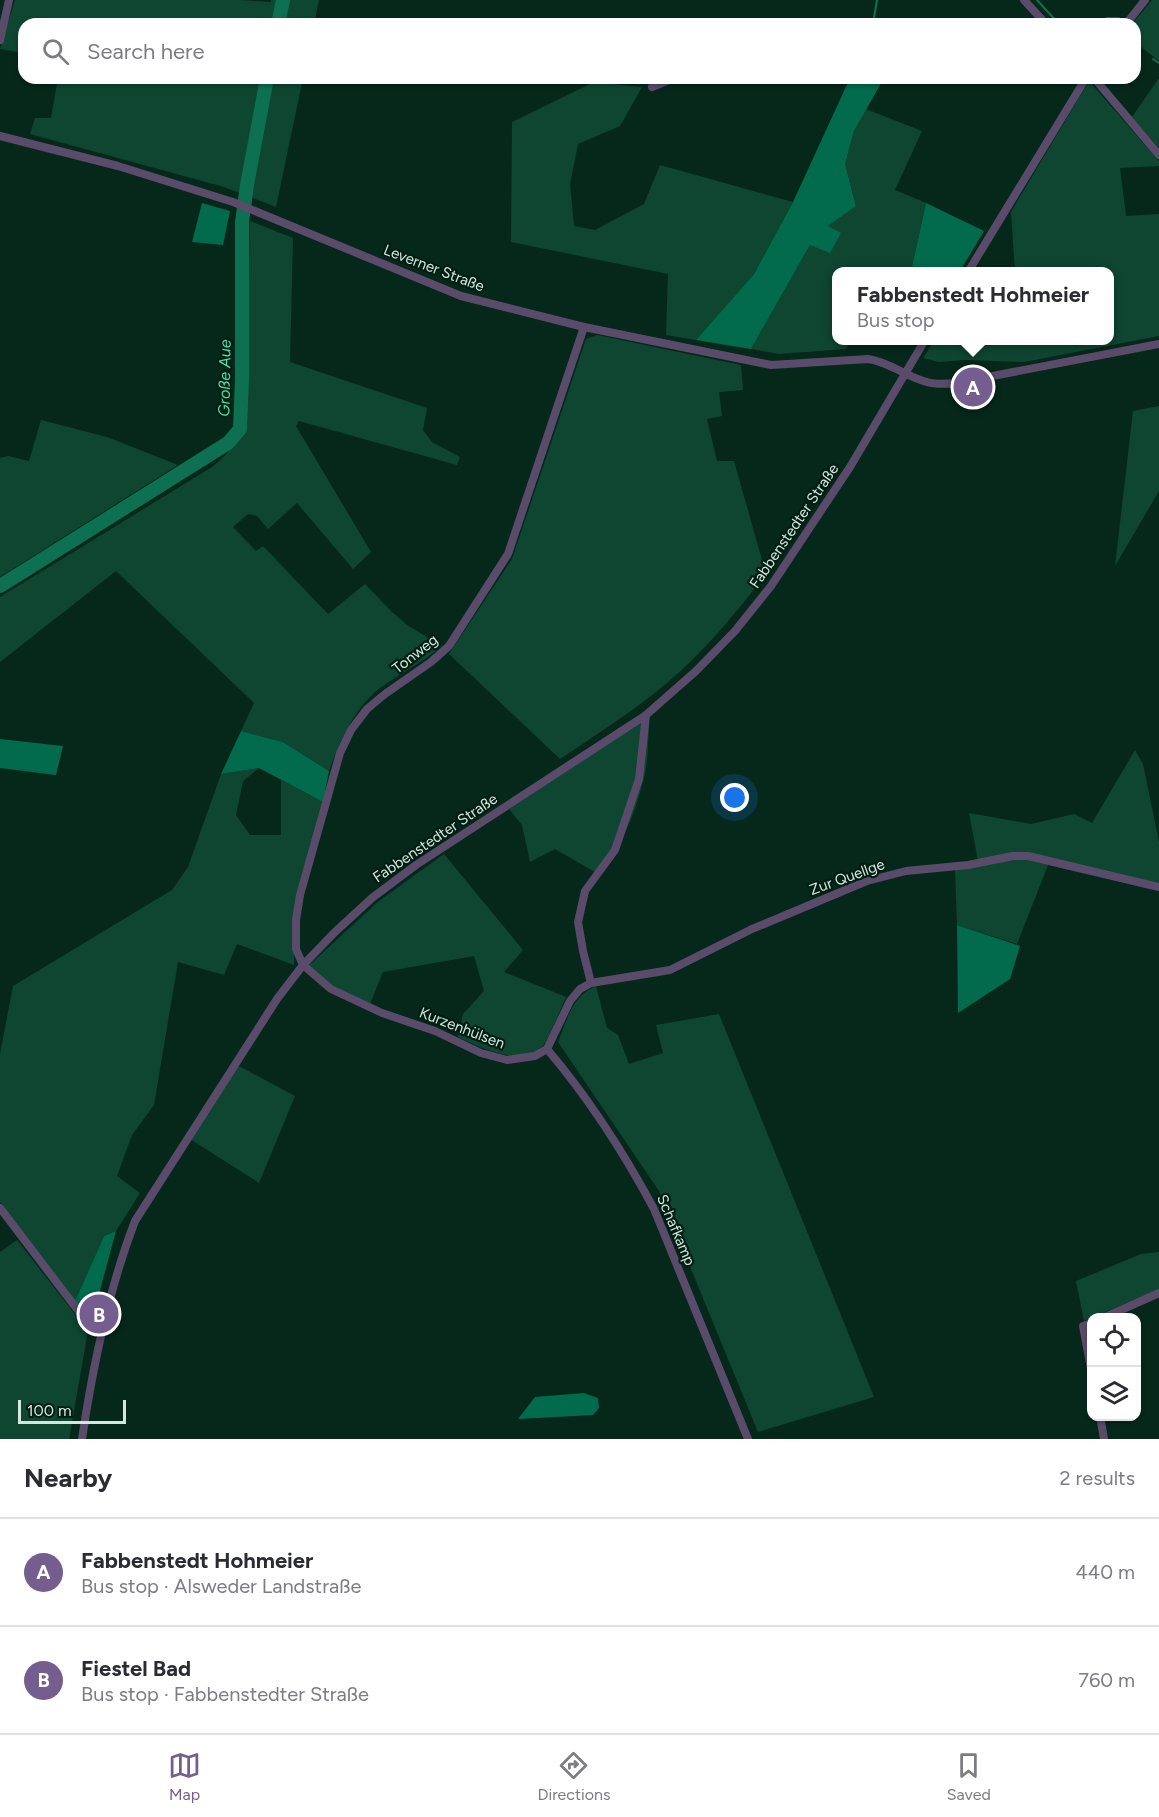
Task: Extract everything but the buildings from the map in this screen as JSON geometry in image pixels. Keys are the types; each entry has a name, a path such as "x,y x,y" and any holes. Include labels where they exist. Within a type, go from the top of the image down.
{"street":[{"path":"0,40 9,0"},
{"path":"1024,0 1040,18"},
{"path":"1131,18 1145,0"},
{"path":"652,87 659,84"},
{"path":"971,267 1082,84"},
{"path":"1099,84 1159,155"},
{"name":"Leverner Straße","path":"0,136 118,166 233,202 461,296 584,327 771,365 880,360 930,383 956,383 1159,344"},
{"name":"Tonweg","path":"303,965 296,949 296,920 300,896 340,753 351,730 367,709 431,663 449,646 508,554 584,327"},
{"name":"Fabbenstedter Straße","path":"82,1439 90,1384 102,1332 124,1250 135,1221 251,1039 303,965 372,898 416,865 646,715 696,671 735,632 771,586 850,467 923,345"},
{"path":"547,1049 570,1001 580,989 591,983 578,922 585,891 615,850 639,779 646,715"},
{"name":"Zur Quellge","path":"591,983 670,970 752,929 867,881 906,871 968,865 1013,856 1028,856 1159,887"},
{"name":"Kurzenhülsen","path":"303,965 331,988 382,1013 435,1031 481,1053 507,1060 536,1056 547,1049"},
{"name":"Schafkamp","path":"547,1049 567,1073 639,1180 654,1209 748,1439"},
{"path":"0,1208 80,1312 102,1332"},
{"path":"1112,1313 1159,1293"},
{"path":"1087,1325 1083,1326 1087,1347"},
{"path":"1101,1421 1104,1439"}],"green space":[{"path":"15,0 271,2 271,0 319,0 315,18 18,18 18,52 0,49"},
{"path":"1152,0 1159,0 1159,61 1141,47 1141,18 1137,18"},
{"path":"1159,78 1159,148 1132,117"},
{"path":"57,84 302,84 276,207 224,187 30,134 35,118 51,118"},
{"path":"590,84 642,87 620,126 578,144 570,184 574,226 595,230 644,204 660,165 793,202 754,274 696,340 666,335 668,274 511,242 512,122"},
{"path":"847,84 881,84 854,131 845,164 856,206 828,226 841,233 830,253 810,245 751,349 696,340 754,274 793,202"},
{"path":"1087,84 1092,84 1159,161 1159,166 1120,168 1126,216 1159,214 1159,336 1114,345 1114,267 1015,267 1011,212"},
{"path":"866,109 922,131 895,190 926,203 912,267 832,267 832,345 848,345 846,349 779,354 751,349 810,245 828,226 856,206 845,164 854,131"},
{"path":"202,203 230,211 223,245 192,242"},
{"path":"926,203 984,231 962,267 912,267"},
{"path":"250,221 293,238 290,362 427,408 423,430 432,442 460,457 457,465 299,421 296,426 371,552 353,569 297,503 268,529 257,516 248,514 233,527 256,551 263,546 328,614 365,584 407,625 442,646 371,696 355,715 329,771 283,742 241,731 254,703 116,571 0,662 0,597 212,467 227,453 238,438 244,421 247,400"},
{"path":"597,335 741,365 743,390 719,392 722,416 707,419 717,461 734,461 766,574 727,623 684,668 630,712 560,759 449,654 512,559 586,339"},
{"path":"931,345 1112,345 1024,362 965,360 939,362 923,358"},
{"path":"1159,406 1159,491 1115,566 1133,411"},
{"path":"41,420 107,437 178,465 0,577 0,458 8,456 29,461"},
{"path":"641,722 649,726 643,782 626,831 600,875 555,849 530,862 522,825 509,809"},
{"path":"241,731 283,742 329,771 323,802 259,768 221,774"},
{"path":"0,739 63,746 56,775 0,768"},
{"path":"1135,750 1143,764 1159,842 1159,885 1029,853 978,861 969,813 1031,824 1074,814 1092,823"},
{"path":"259,768 243,781 236,815 250,835 281,835 281,780 323,802 296,895 294,965 237,944 224,975 178,962 154,1105 132,1135 117,1176 140,1193 116,1231 104,1236 75,1301 0,1202 0,1054 13,986 172,890 188,867 221,774"},
{"path":"444,854 523,950 504,972 566,997 545,1043 533,1053 523,1056 500,1054 458,1037 463,1014 484,991 474,956 383,972 370,1004 332,985 308,966 379,901"},
{"path":"1025,859 1048,865 1017,944 957,925 955,870"},
{"path":"957,925 1020,946 1010,979 958,1013"},
{"path":"596,986 607,1028 618,1035 629,1064 663,1053 656,1025 719,1014 874,1397 758,1432 659,1191 558,1042 576,1002 588,990"},
{"path":"237,1065 295,1096 259,1183 190,1139"},
{"path":"116,1231 93,1316 84,1312 75,1301 104,1236"},
{"path":"17,1240 88,1331 69,1439 0,1439 0,1252"},
{"path":"1159,1252 1159,1289 1103,1313 1087,1313 1087,1320 1084,1321 1076,1281 1141,1254"},
{"path":"584,1393 598,1398 599,1408 593,1415 518,1419 535,1397"}],"waterway":[{"name":"Große Aue","path":"279,18 283,0"},
{"path":"874,18 877,0"},
{"path":"1037,0 1054,18"},
{"path":"1107,18 1119,18"},
{"path":"1153,59 1159,63"},
{"name":"Große Aue","path":"0,586 228,443 240,429 242,222 266,84"}],"place":[{"name":"Fabbenstedt Hohmeier","path":"973,387"},
{"name":"Fiestel Bad","path":"99,1314"}]}
